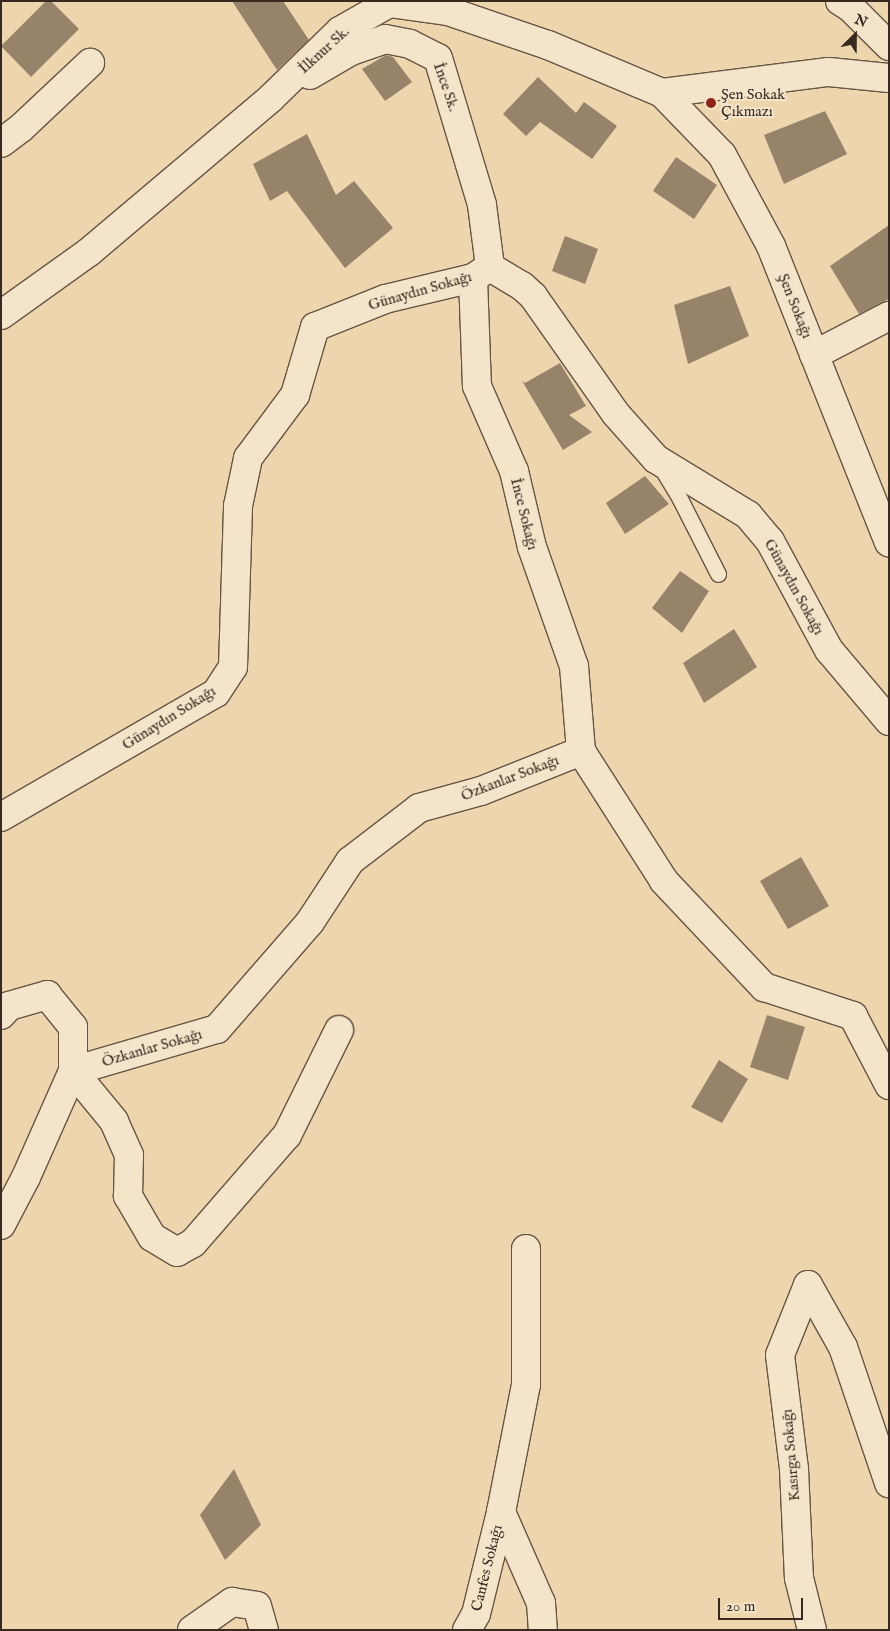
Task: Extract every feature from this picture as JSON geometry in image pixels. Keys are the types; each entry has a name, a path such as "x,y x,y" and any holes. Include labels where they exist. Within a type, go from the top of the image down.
{"street":[{"path":"840,1 852,8 889,46"},
{"name":"İlknur Sk.","path":"1,315 89,252 271,98 340,31 389,3 448,11 478,12 548,45 662,93"},
{"name":"İnce Sk.","path":"271,98 352,50 385,38 410,44 438,58 482,205 481,272"},
{"path":"1,143 21,128 90,63"},
{"path":"662,93 829,72 889,78"},
{"name":"Şen Sokağı","path":"662,93 722,155 771,246 889,542"},
{"name":"Günaydın Sokağı","path":"1,817 216,693 233,667 238,506 248,458 295,395 315,327 384,300 481,272 522,286 533,296 616,414 656,459 748,515 770,542 829,650 889,721"},
{"name":"İnce Sokağı","path":"481,272 477,386 514,471 532,546 574,666 581,751"},
{"path":"814,354 889,316"},
{"path":"581,751 664,881 764,987 853,1016 889,1085"},
{"name":"Özkanlar Sokağı","path":"73,1071 217,1029 310,922 350,861 418,808 481,791 581,751"},
{"path":"1,1015 9,1006 47,995 73,1027 73,1071 26,1176 1,1225"},
{"path":"73,1071 114,1121 129,1155 128,1196 152,1237 177,1252 193,1243 286,1135 339,1030"},
{"path":"501,1512 526,1385 526,1249"},
{"name":"Kasırga Sokağı","path":"812,1630 799,1578 794,1469 780,1355 808,1285 843,1347 889,1483"},
{"name":"Canfes Sokağı","path":"467,1630 476,1614 501,1512"},
{"name":"Canfes Sokağı","path":"501,1512 541,1604 542,1630"},
{"path":"192,1630 232,1602 257,1606 264,1630"}],"lane":[{"path":"656,459 680,499 718,574"}],"building":[{"path":"46,1 51,1 79,29 31,77 1,46"},
{"path":"232,1 283,1 309,40 277,70"},
{"path":"386,55 393,57 412,82 385,101 362,69"},
{"path":"538,77 576,113 584,102 617,126 592,159 540,122 526,136 503,114"},
{"path":"825,111 847,154 784,184 764,135"},
{"path":"307,134 336,195 354,181 393,228 345,268 287,191 270,201 253,164"},
{"path":"676,157 717,185 694,219 653,191"},
{"path":"889,225 889,299 859,314 830,266"},
{"path":"565,236 598,249 585,284 552,271"},
{"path":"730,286 749,336 688,364 674,305"},
{"path":"560,363 586,406 569,415 592,432 563,450 522,381 525,383"},
{"path":"645,476 669,504 625,534 606,503"},
{"path":"680,571 709,591 682,633 652,608"},
{"path":"734,629 757,667 704,703 683,663"},
{"path":"801,857 829,906 788,929 760,881"},
{"path":"767,1015 805,1027 788,1080 750,1067"},
{"path":"719,1060 748,1079 722,1123 691,1107"},
{"path":"234,1469 261,1525 225,1560 200,1515"}],"place":[{"name":"Şen Sokak Çıkmazı","path":"711,103"}]}
